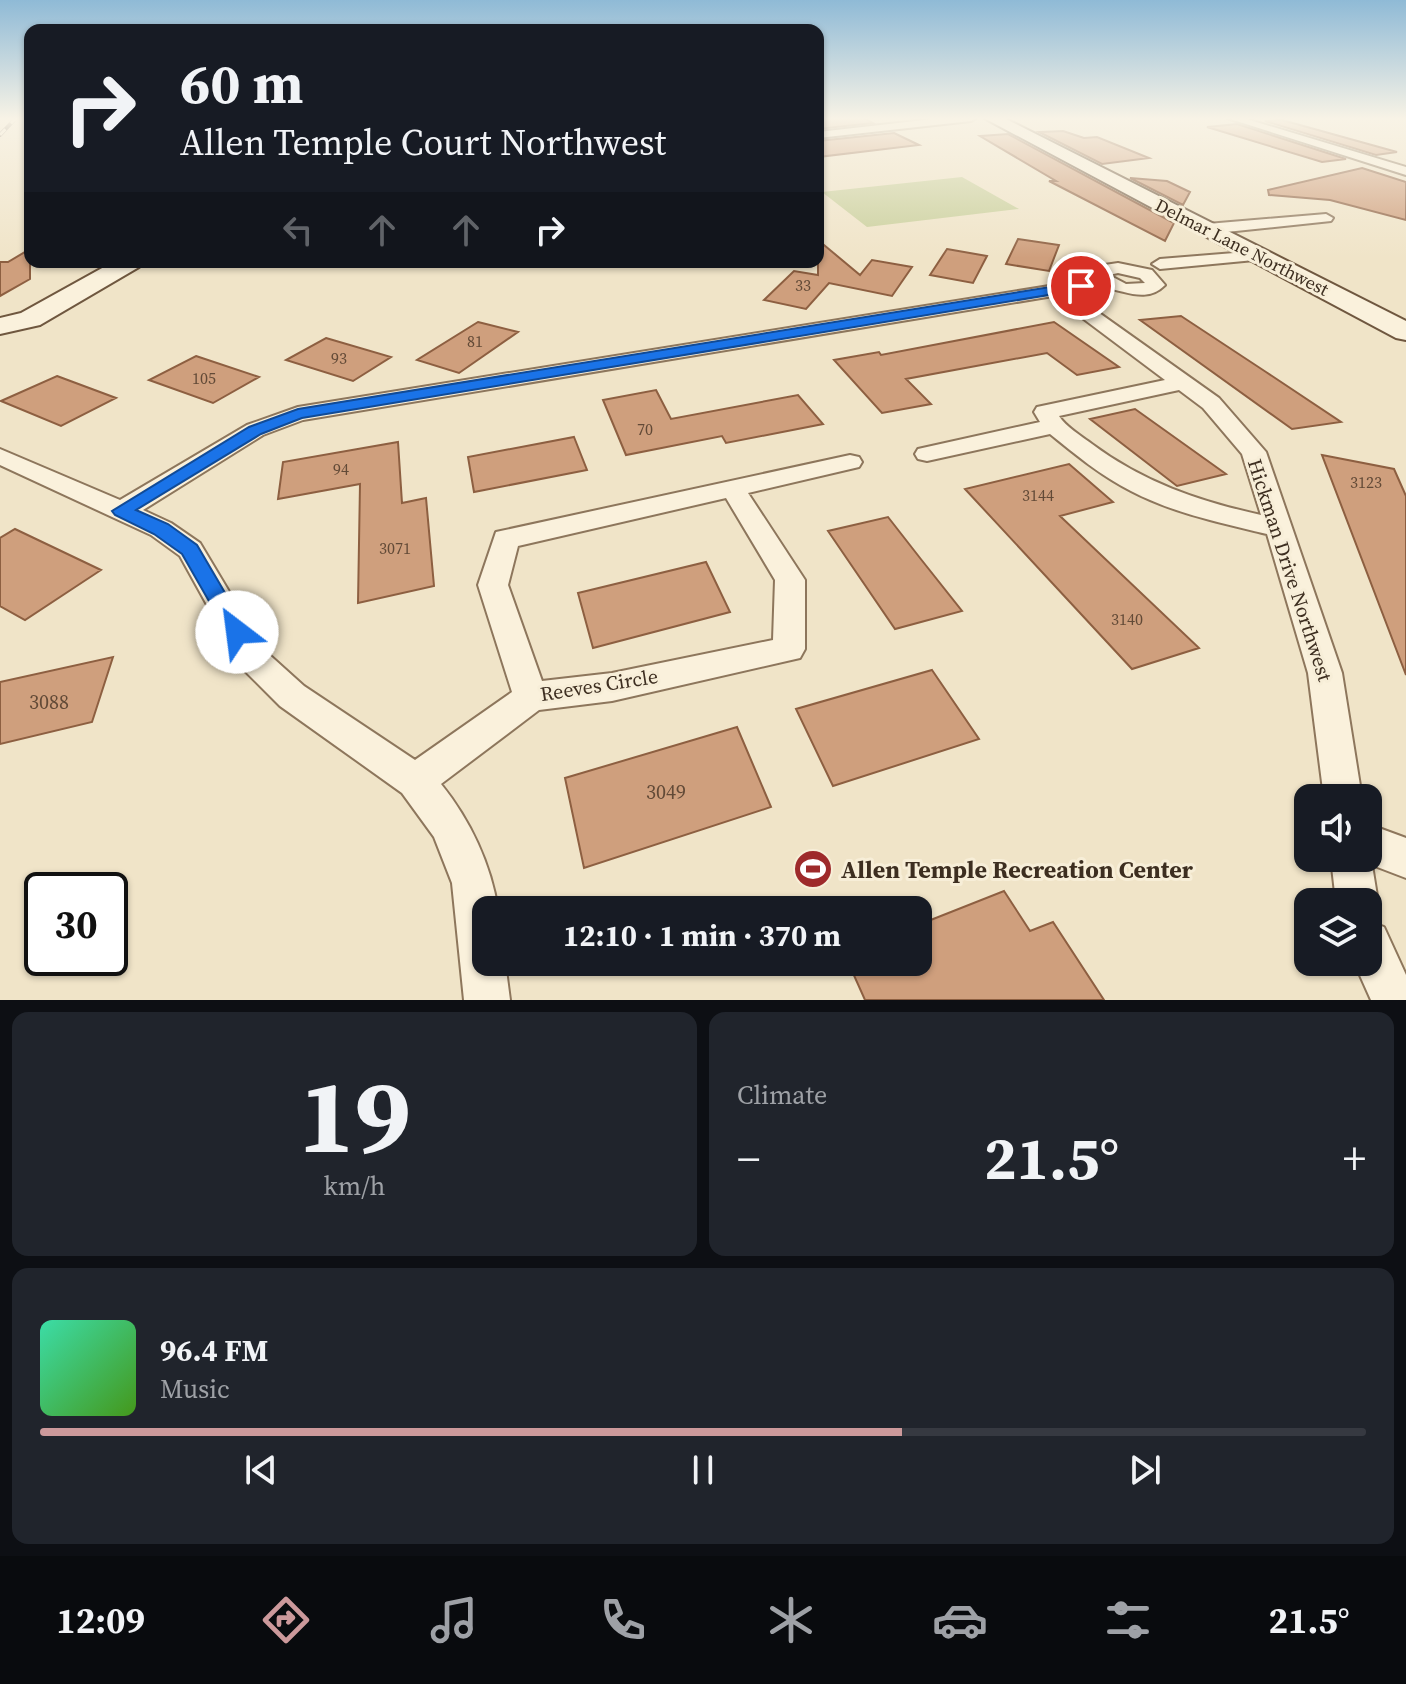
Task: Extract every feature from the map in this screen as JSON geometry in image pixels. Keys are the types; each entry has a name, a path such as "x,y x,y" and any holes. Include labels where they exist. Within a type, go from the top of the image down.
{"street":[{"name":"Delmar Lane Northwest","path":"1082,165 1406,332"},
{"path":"1385,165 1406,171"},
{"path":"1207,229 1326,218"},
{"path":"1160,264 1259,256"},
{"path":"0,326 30,319 120,268"},
{"path":"122,511 255,430 298,414 1106,282"},
{"name":"Hickman Drive Northwest","path":"1056,290 1211,403 1254,452 1325,673 1341,784"},
{"path":"0,345 31,327 30,319"},
{"path":"1184,382 1045,412 1054,426 1097,460 1151,492 1217,513 1280,528"},
{"path":"927,454 1054,426"},
{"path":"0,456 161,529 190,550 253,659 292,696 415,781 449,825 473,883 487,1000"},
{"name":"Reeves Circle","path":"733,489 790,580 789,649 612,687 531,697 493,585 506,539 850,462"},
{"path":"415,781 531,697"},
{"path":"1382,849 1406,858"},
{"path":"1382,974 1394,1000"}],"green space":[{"path":"962,177 1019,209 867,227 824,192"}],"building":[{"path":"1028,165 1065,165 1174,223 1165,241 1049,181 1056,181"},
{"path":"1362,168 1406,182 1406,220 1330,200 1269,195 1268,190"},
{"path":"1130,178 1167,181 1190,192 1183,205"},
{"path":"1018,239 1059,245 1049,271 1006,264"},
{"path":"824,245 860,275 872,260 912,267 892,296 829,283 806,309 764,300 794,271 818,275 818,268 824,268"},
{"path":"947,249 987,256 973,283 930,275"},
{"path":"24,253 24,268 30,268 30,279 0,296 0,262 8,262"},
{"path":"1181,316 1341,422 1292,429 1140,320"},
{"path":"478,322 518,332 459,373 417,360"},
{"path":"1054,322 1119,367 1077,375 1047,353 906,379 931,404 882,413 834,360 879,352 881,355"},
{"path":"326,338 391,357 353,381 286,360"},
{"path":"196,356 259,377 213,403 149,380"},
{"path":"57,376 116,398 61,426 1,401"},
{"path":"656,390 671,419 798,395 823,424 726,443 722,436 626,455 603,400"},
{"path":"1135,409 1226,474 1177,486 1090,419"},
{"path":"574,437 587,470 474,492 468,457"},
{"path":"398,442 402,503 426,498 434,586 358,603 360,484 278,499 283,462"},
{"path":"1322,455 1394,469 1406,496 1406,675"},
{"path":"1069,464 1113,502 1060,516 1199,648 1132,669 965,489"},
{"path":"888,517 962,611 895,629 828,531"},
{"path":"15,529 101,570 25,620 0,606 0,538"},
{"path":"706,562 730,612 593,648 578,593"},
{"path":"113,657 92,722 0,744 0,682"},
{"path":"932,670 979,739 833,786 796,709"},
{"path":"737,727 771,807 584,868 565,778"},
{"path":"1004,891 1030,931 1053,922 1104,1000 865,1000 854,976 932,976 932,919"}],"place":[{"name":"Allen Temple Recreation Center","path":"813,869"}],"route":[{"path":"237,632 190,550 161,529 122,511 255,430 298,414 1081,286"}]}
